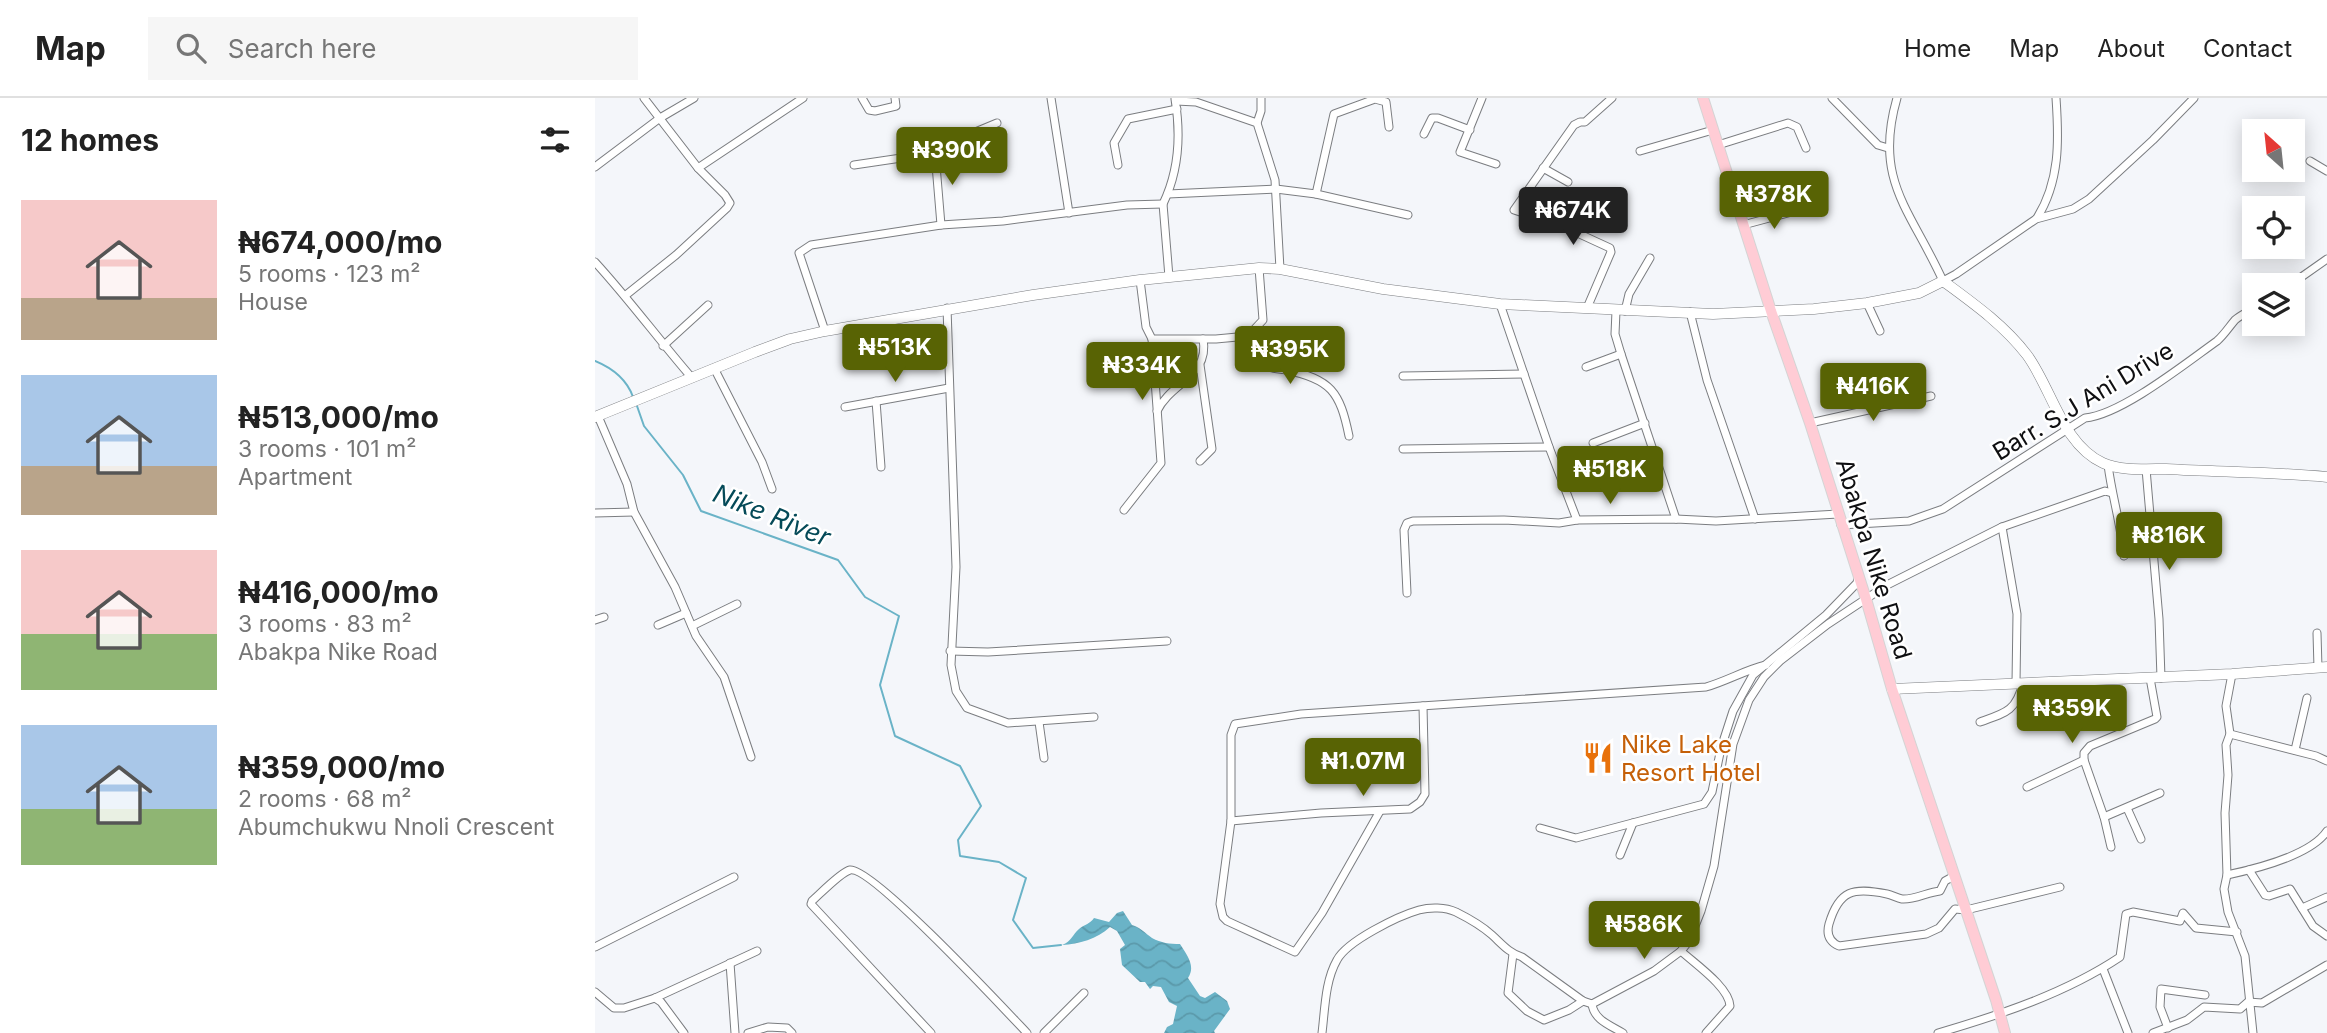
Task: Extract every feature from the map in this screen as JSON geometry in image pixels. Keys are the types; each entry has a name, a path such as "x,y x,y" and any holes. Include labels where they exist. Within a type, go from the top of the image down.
{"main road":[{"name":"Abakpa Nike Road","path":"1703,98 2005,1033"},
{"path":"597,417 790,339 947,308 1169,277 1259,268 1280,269 1383,289 1500,303 1713,314 1867,303 1919,293 1943,281 2011,337 2028,357 2069,430 2087,453 2108,465 2327,477"},
{"path":"1892,689 2322,668"}],"street":[{"path":"626,295 676,255 729,205 728,199 698,168 644,98"},
{"path":"595,167 660,118 694,98"},
{"path":"698,168 803,98"},
{"path":"862,98 866,107 876,111 896,106 895,98"},
{"path":"1051,98 1069,213"},
{"path":"1261,98 1257,123 1276,189 1280,269"},
{"path":"1482,98 1460,152 1496,164"},
{"path":"1587,308 1611,252 1610,248 1560,225 1514,210 1574,125 1585,122 1612,98"},
{"path":"1832,98 1878,145 1888,148"},
{"path":"1897,98 1889,130 1889,165 1896,190 1943,281 2036,219 2073,209 2089,199 2194,98"},
{"path":"2036,219 2047,201 2055,178 2058,155 2056,98"},
{"path":"1316,194 1334,114 1375,99 1382,100 1388,106 1389,127"},
{"path":"1118,165 1114,143 1128,119 1176,102 1196,102 1257,123"},
{"path":"1169,277 1164,204 1179,150 1176,102"},
{"path":"1424,134 1432,118 1470,130"},
{"path":"854,165 935,153 949,143 997,123"},
{"path":"1718,145 1788,123 1797,127 1806,148"},
{"path":"1640,150 1713,130"},
{"path":"935,153 941,225"},
{"path":"2310,161 2327,171"},
{"path":"1543,168 1568,182"},
{"path":"1168,194 1276,189 1316,194 1408,215"},
{"path":"825,331 799,253 811,245 941,225 1003,221 1127,205 1164,204"},
{"path":"1743,225 1799,210"},
{"path":"1650,258 1621,311 1615,334 1676,519"},
{"path":"2305,274 2327,259"},
{"path":"595,262 626,295 663,346 692,378"},
{"path":"1152,339 1248,336 1263,320 1259,268"},
{"path":"1124,510 1161,463 1152,339 1144,320 1140,280"},
{"path":"1500,303 1577,520"},
{"path":"1867,303 1880,331"},
{"path":"663,346 708,305"},
{"path":"947,308 956,567 950,651 952,677 959,697 967,708 1008,723 1094,717"},
{"path":"1690,312 1707,380 1755,519"},
{"name":"Barr. S.J Ani Drive","path":"1407,593 1404,530 1407,523 1413,521 1504,520 1559,523 1577,520 1839,518 1909,521 1943,509 2085,418 2100,416 2175,372 2192,357 2219,340 2242,316"},
{"path":"1248,336 1258,360 1264,364 1298,373 1329,387 1343,409 1349,436"},
{"path":"1157,412 1163,399 1200,365 1205,354 1203,339"},
{"path":"1586,367 1621,354"},
{"path":"1200,365 1212,449 1200,461"},
{"path":"714,368 762,462 772,489"},
{"path":"1403,376 1524,374"},
{"path":"845,407 949,388"},
{"path":"1810,423 1931,396"},
{"path":"876,401 881,467"},
{"path":"597,417 627,484 634,512 692,626 724,677 751,757"},
{"path":"1593,443 1645,423"},
{"path":"1403,449 1549,447"},
{"path":"2108,465 2124,556"},
{"path":"2111,847 2104,817 2084,760 2084,752 2091,746 2155,719 2159,620 2146,469"},
{"path":"1322,1033 1327,986 1336,960 1346,948 1417,910 1435,908 1454,911 1489,933 1513,954 1522,957 1583,1001 1592,1004 1654,971 1681,951 1689,941 1701,911 1714,866 1733,744 1749,700 1763,677 1828,624 1887,585 2002,527 2105,492 2112,492"},
{"path":"595,513 634,512"},
{"path":"1540,828 1576,838 1702,805 1707,801 1712,793 1721,748 1733,711 1752,675 1826,615 1858,581 1839,518"},
{"path":"1980,722 2009,711 2017,702 2020,683 2017,614 2002,527"},
{"path":"692,626 737,604"},
{"path":"658,625 686,613"},
{"path":"595,620 604,617"},
{"path":"2317,633 2322,668"},
{"path":"950,651 988,652 1167,641"},
{"path":"1380,811 1322,914 1295,952 1223,917 1220,904 1231,821 1231,735 1235,724 1301,714 1706,687 1745,670 1766,665"},
{"path":"2232,674 2226,706 2230,734 2226,745 2227,875 2224,889 2245,956 2253,1033"},
{"path":"2295,750 2308,698"},
{"path":"1231,821 1410,809 1420,802 1425,794 1423,706"},
{"path":"1039,722 1044,758"},
{"path":"2230,734 2327,761"},
{"path":"2027,787 2084,760"},
{"path":"2104,817 2160,793"},
{"path":"2127,808 2141,839"},
{"path":"1620,855 1633,823"},
{"path":"2227,875 2301,851 2323,837 2327,831"},
{"path":"2249,870 2265,895 2290,889 2313,926 2327,936"},
{"path":"931,1033 811,904 847,872 855,871 871,880 896,902 1027,1033"},
{"path":"1954,876 1945,881 1940,891 1902,899 1881,892 1853,891 1846,894 1841,898 1828,927 1828,937 1839,946 1919,936 1938,928 1955,909 1966,910 2060,887"},
{"path":"595,947 734,877"},
{"path":"2302,908 2327,897"},
{"path":"1938,1033 1999,1015 2103,969 2120,957 2126,914 2133,912 2180,921 2183,913 2196,929 2237,932"},
{"path":"1601,934 1636,923 1689,941"},
{"path":"595,992 614,1008 624,1008 655,998 757,951"},
{"path":"1681,951 1730,998 1730,1006 1706,1033"},
{"path":"1513,954 1508,993 1527,1011 1544,1020 1583,1001"},
{"path":"730,963 735,1033"},
{"path":"2153,1033 2193,1017 2204,1007 2240,1009 2248,1002 2262,1003 2327,965"},
{"path":"2103,969 2128,1033"},
{"path":"2168,1028 2160,1007 2161,989 2206,995"},
{"path":"1044,1033 1084,993"},
{"path":"655,998 684,1033"},
{"path":"1592,1004 1593,1014 1623,1033"},
{"path":"748,1033 768,1027 787,1028 792,1033"}],"water":[{"path":"1123,911 1132,925 1152,938 1180,944 1191,965 1188,978 1200,996 1205,998 1215,992 1227,1001 1230,1009 1215,1033 1164,1033 1167,1027 1173,1024 1177,1006 1169,1002 1161,987 1153,986 1150,989 1122,965 1120,949 1125,945 1117,931 1110,927 1087,940 1062,945 1094,918 1109,922 1117,913"}],"waterway":[{"name":"Nike River","path":"595,361 618,375 633,397"},
{"name":"Nike River","path":"637,406 644,426 683,475 701,511 838,560 865,597 899,616 880,685 895,736 960,766 981,806 958,840 960,856 999,862 1026,878 1013,920 1033,948 1061,945"}],"place":[{"name":"Nike Lake Resort Hotel","path":"1598,758"}]}
